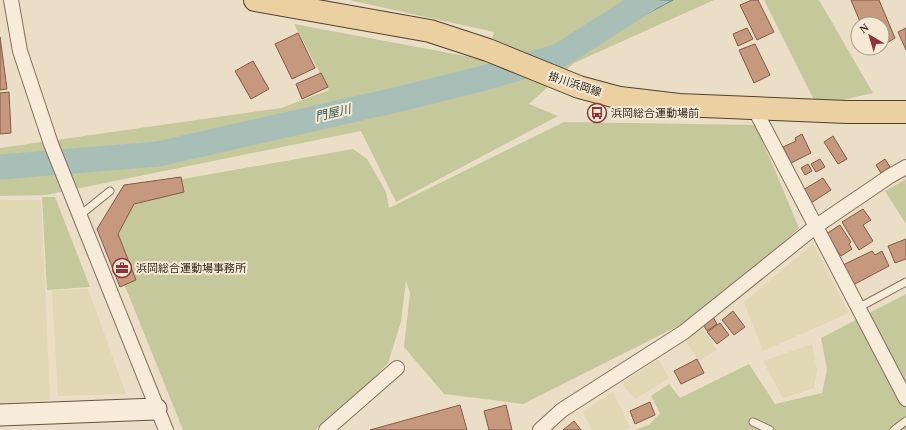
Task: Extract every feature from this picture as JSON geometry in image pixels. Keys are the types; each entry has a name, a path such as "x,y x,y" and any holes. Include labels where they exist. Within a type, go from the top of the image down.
{"main road":[{"name":"掛川浜岡線","path":"254,0 430,31 488,50 579,88 620,98 679,105 847,112 906,112"}],"street":[{"path":"11,0 20,51 51,144 156,409 166,430"},
{"path":"754,108 906,399"},
{"path":"540,430 562,410 684,332 816,227 890,176 906,167"},
{"path":"326,430 397,368"},
{"path":"0,415 156,409"}],"lane":[{"path":"79,216 110,191"},
{"path":"858,308 906,282"},
{"path":"894,430 906,421"},
{"path":"753,422 770,430"}],"shaded area":[{"path":"0,200 41,200 50,400 0,403"},
{"path":"813,244 849,313 763,351 744,302"},
{"path":"88,289 126,394 58,396 52,290"},
{"path":"702,327 717,350 699,361 684,339"},
{"path":"812,344 817,370 814,388 783,398 763,361"},
{"path":"658,359 669,378 635,399 622,384"},
{"path":"613,392 630,427 623,430 592,430 583,412"}],"green space":[{"path":"349,0 714,0 574,63 529,104 558,116 396,202 361,131 46,195 0,196 0,148 281,108 329,90 294,24 487,60 494,32"},
{"path":"764,0 819,0 850,53 850,56 852,56 873,93 817,106"},
{"path":"564,122 756,125 799,228 714,308 523,404 444,394 404,347 410,293 406,280 401,322 388,363 347,406 315,430 183,430 106,239 132,188 353,149 367,159 386,192 389,208"},
{"path":"906,179 906,224 885,191"},
{"path":"42,197 55,197 90,287 47,290"},
{"path":"906,294 906,430 634,430 649,425 660,413 651,396 669,384 680,398 749,364 775,404 822,393 827,370 821,338"}],"water":[{"path":"628,0 673,0 636,20"}],"building":[{"path":"752,0 758,0 774,32 757,40 740,5"},
{"path":"851,0 879,0 886,16 858,16"},
{"path":"890,26 895,38 890,41"},
{"path":"747,28 753,39 738,46 733,34"},
{"path":"906,28 906,50 898,32"},
{"path":"298,33 315,68 292,79 275,44"},
{"path":"0,37 7,89 0,90"},
{"path":"755,44 770,75 754,83 739,50"},
{"path":"253,61 269,89 251,99 235,71"},
{"path":"321,73 328,87 302,99 296,84"},
{"path":"9,92 11,133 0,134 0,93"},
{"path":"802,134 811,153 791,163 783,147 796,141 795,138"},
{"path":"833,136 847,159 838,164 824,142"},
{"path":"820,159 825,167 816,172 811,164"},
{"path":"885,159 890,167 881,173 876,165"},
{"path":"808,164 812,171 805,175 801,168"},
{"path":"181,177 184,192 134,204 118,234 136,280 120,287 97,229 124,185"},
{"path":"823,178 831,190 811,203 803,190"},
{"path":"863,209 871,220 863,225 873,241 859,250 842,222"},
{"path":"840,225 851,242 849,244 852,249 841,256 826,234"},
{"path":"906,239 906,259 895,263 888,246"},
{"path":"872,251 875,255 882,251 889,266 853,285 843,265"},
{"path":"733,311 745,327 734,335 722,320"},
{"path":"713,317 717,324 707,331 703,324"},
{"path":"720,323 729,335 717,344 707,332"},
{"path":"697,359 704,373 681,384 674,371"},
{"path":"650,402 655,415 635,424 630,411"},
{"path":"460,405 467,430 370,430"},
{"path":"506,405 512,430 489,430 484,411"},
{"path":"574,421 581,430 563,430"}],"waterway":[{"name":"門屋川","path":"0,167 158,154 404,98 484,78 559,56 647,0"}],"place":[{"name":"浜岡総合運動場前","path":"597,113"},
{"name":"浜岡総合運動場事務所","path":"122,268"}]}
